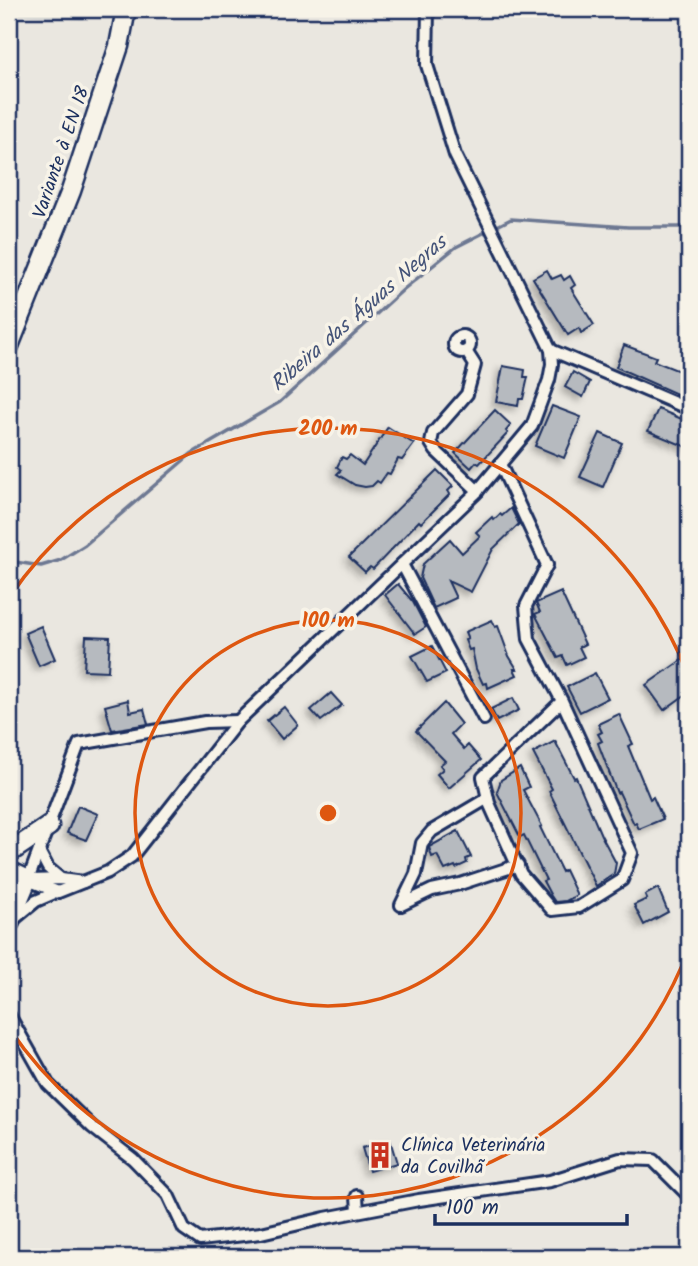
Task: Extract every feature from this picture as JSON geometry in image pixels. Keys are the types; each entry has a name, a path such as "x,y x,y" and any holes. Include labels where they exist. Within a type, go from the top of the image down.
{"main road":[{"name":"Variante à EN 18","path":"9,346 71,191 119,46 125,9"},
{"path":"9,853 48,826"},
{"path":"9,871 28,880"},
{"path":"9,879 28,880"}],"street":[{"path":"9,921 36,901 108,872 132,856 238,721 478,491 532,426 549,380 551,350 455,155 427,65 428,9"},
{"path":"551,350 689,409"},
{"path":"466,351 474,365 467,394 433,433 431,443 478,491"},
{"path":"500,464 547,565 526,606 529,639 562,701 632,853 622,880 579,907 552,910 521,874 488,798 483,777 562,701"},
{"path":"402,564 484,719"},
{"path":"9,921 28,880 79,744 205,722 238,721"},
{"path":"488,798 432,831 422,843 416,874 401,905 432,890 460,884 517,865"},
{"path":"39,851 48,868 61,879"},
{"path":"28,880 61,879 85,882"},
{"path":"28,880 57,892"},
{"path":"9,1015 48,1084 92,1127 134,1158 168,1195 184,1229 200,1240 261,1233 358,1211 550,1181 620,1159 653,1160 689,1196"},
{"path":"356,1196 358,1211"}],"shaded area":[{"path":"9,9 85,9 83,20 9,14"}],"building":[{"path":"547,270 552,279 561,275 564,280 570,276 575,285 571,288 594,325 581,333 579,328 568,335 533,278"},
{"path":"624,345 656,357 654,361 687,374 679,395 616,367"},
{"path":"503,366 525,370 524,377 528,377 523,399 519,399 518,406 496,402"},
{"path":"573,372 590,382 583,397 565,387"},
{"path":"552,406 581,417 564,458 535,446"},
{"path":"658,409 689,422 689,448 648,431"},
{"path":"495,410 511,425 506,431 508,433 479,464 476,462 471,468 455,453"},
{"path":"388,427 414,444 402,460 398,459 390,474 387,473 380,483 377,481 372,486 365,487 355,485 337,474 341,470 337,467 342,457 346,459 350,455 363,465"},
{"path":"600,433 622,443 603,487 580,477"},
{"path":"437,470 453,486 448,491 450,494 421,523 419,521 373,569 370,567 365,572 349,557"},
{"path":"511,508 519,524 493,549 471,592 448,581 456,598 434,608 420,578 423,564 450,539 462,553 480,536 476,532 492,517 494,520"},
{"path":"398,584 413,602 426,627 415,634 385,595"},
{"path":"561,592 585,644 579,647 584,657 567,665 563,656 558,658 535,614 540,612 536,603"},
{"path":"492,620 495,627 498,626 517,669 514,669 517,675 488,688 476,669 472,649 469,650 465,640 468,639 465,632"},
{"path":"41,626 55,659 39,666 25,633"},
{"path":"86,636 110,637 108,671 84,670"},
{"path":"432,646 446,673 427,682 412,656"},
{"path":"689,655 689,692 664,710 646,685"},
{"path":"595,673 608,698 580,712 567,687"},
{"path":"331,693 342,705 321,721 311,710"},
{"path":"513,698 519,710 497,721 491,709"},
{"path":"128,700 130,712 144,709 148,724 112,730 105,706"},
{"path":"444,703 461,724 451,734 464,749 468,745 481,760 449,788 437,774 443,769 440,765 445,761 416,731"},
{"path":"284,707 298,725 282,739 267,721"},
{"path":"619,714 633,744 628,746 650,799 653,797 663,819 639,829 619,792 617,793 598,743 602,741 598,734 602,732 598,724"},
{"path":"555,741 574,778 576,777 616,863 614,874 596,886 533,753"},
{"path":"520,768 529,787 523,790 562,872 565,870 577,895 566,901 555,902 551,896 524,835 520,837 497,792 501,780"},
{"path":"78,806 98,814 86,840 67,833"},
{"path":"458,831 471,857 466,859 467,863 445,870 437,855 432,857 429,847"},
{"path":"658,888 668,912 644,925 634,905 647,899 645,895"},
{"name":"Clínica Veterinária da Covilhã","path":"390,1140 397,1163 369,1171 362,1148"}],"waterway":[{"name":"Ribeira das Águas Negras","path":"9,561 41,566 61,560 85,545 191,454 280,402 404,289 456,247 511,219 628,227 689,227"}],"place":[{"name":"Clínica Veterinária da Covilhã","path":"380,1155"}]}
